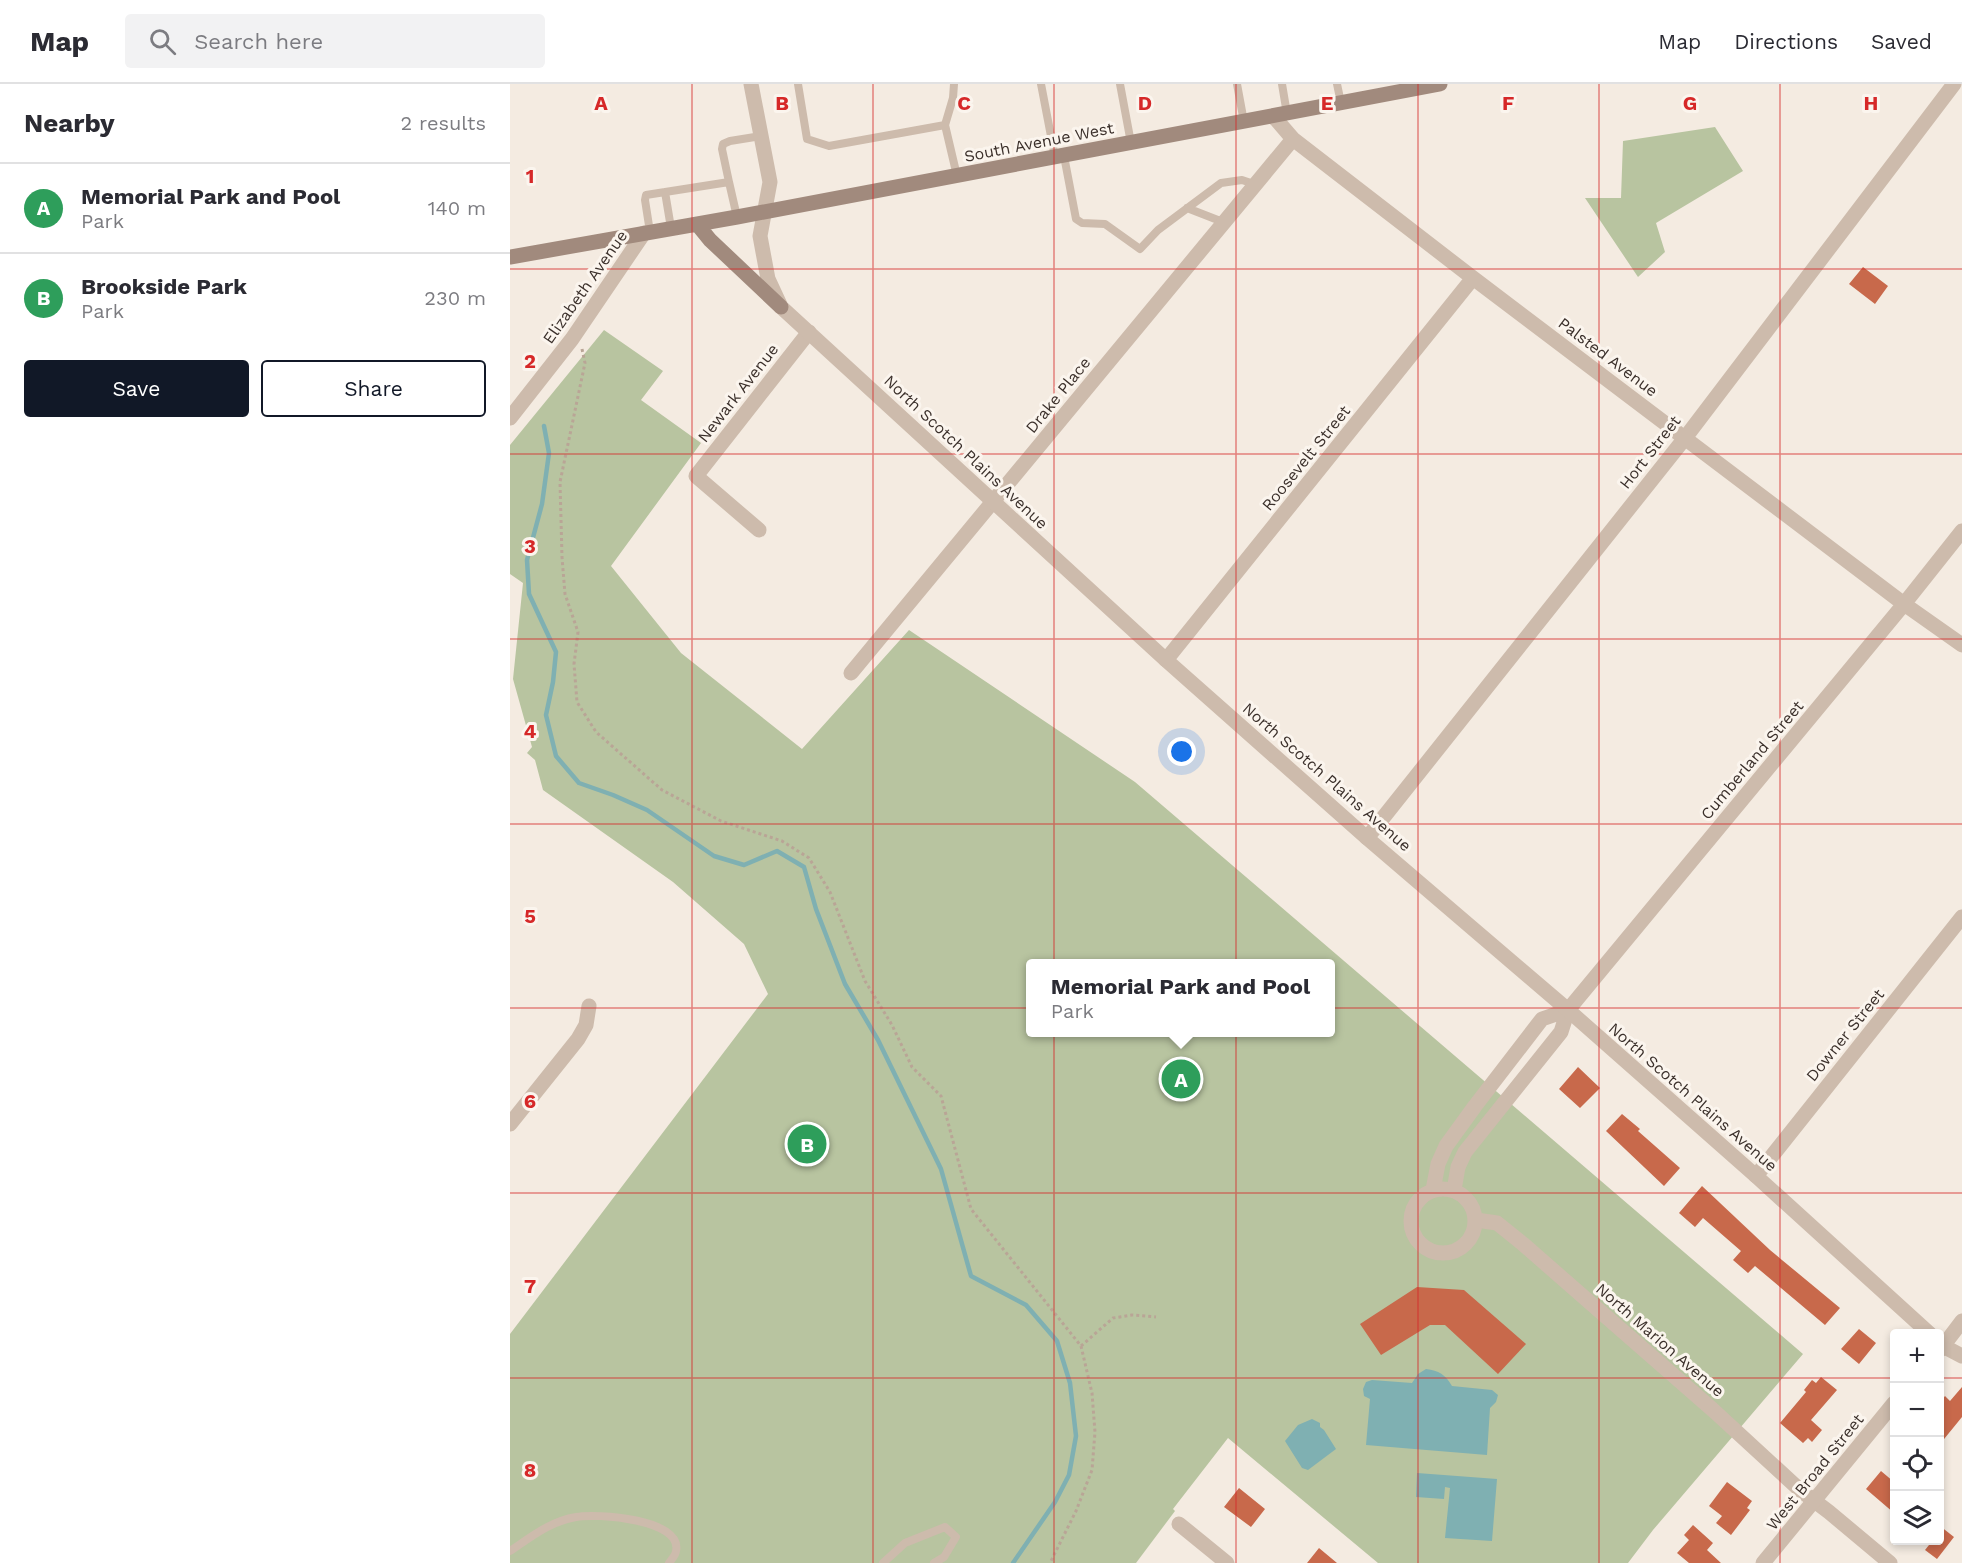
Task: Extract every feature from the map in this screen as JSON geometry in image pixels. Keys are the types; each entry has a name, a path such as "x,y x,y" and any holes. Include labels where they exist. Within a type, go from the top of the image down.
{"main road":[{"name":"South Avenue West","path":"510,257 765,212 1440,84"},
{"path":"697,224 710,240 781,307"}],"street":[{"name":"North Scotch Plains Avenue","path":"751,84 770,182 760,236 768,279 781,307 1166,660 1367,838 1568,1010 1924,1329"},
{"name":"Hort Street","path":"1367,838 1685,438 1954,84"},
{"name":"Palsted Avenue","path":"1280,115 1293,139 1904,604 1962,645"},
{"name":"Drake Place","path":"851,673 1293,139"},
{"name":"Elizabeth Avenue","path":"510,418 572,339 647,232"},
{"name":"Roosevelt Street","path":"1166,660 1473,278"},
{"name":"Newark Avenue","path":"759,530 696,476 809,332"},
{"name":"Cumberland Street","path":"1454,1190 1458,1167 1466,1152 1561,1032 1568,1010 1962,531"},
{"name":"Downer Street","path":"1756,1176 1962,916"},
{"path":"510,1124 578,1039 586,1025 589,1006"},
{"name":"Cumberland Street","path":"1433,1190 1438,1164 1446,1146 1475,1106 1542,1019 1568,1010"},
{"path":"1444,1188 1454,1190 1470,1202 1476,1220 1474,1230 1470,1239 1453,1252 1433,1251 1416,1239 1411,1219 1413,1209 1418,1201 1433,1190 1444,1188"},
{"name":"North Marion Avenue","path":"1476,1220 1497,1223 1523,1244 1813,1500 1890,1563"},
{"path":"1944,1342 1962,1321"},
{"path":"1944,1347 1962,1356"},
{"name":"West Broad Street","path":"1763,1563 1890,1409"},
{"path":"1179,1524 1227,1563"}],"lane":[{"path":"798,84 807,139 829,147 945,125"},
{"path":"954,84 953,98 945,125 957,176"},
{"path":"1041,84 1076,219 1082,223 1105,224 1140,249 1158,230 1221,183 1242,180 1254,184"},
{"path":"1120,84 1131,143"},
{"path":"1237,84 1244,122"},
{"path":"1280,115 1282,84"},
{"path":"1337,84 1341,103"},
{"path":"736,217 722,149 723,144 761,136"},
{"path":"647,232 646,195 729,182"},
{"path":"664,192 671,228"},
{"path":"1187,208 1223,222"},
{"path":"510,1551 544,1527 576,1516 621,1516 651,1525 670,1534 676,1542 676,1553 669,1563"},
{"path":"883,1563 905,1543 945,1527 956,1537 944,1557 934,1563"}],"path":[{"path":"572,339 582,349 585,363 560,482 565,594 578,632 574,663 577,702 596,732 662,790 721,822 782,841 809,858 830,892 865,981 892,1025 912,1067 941,1096 971,1209 1081,1346 1092,1393 1095,1432 1092,1470 1076,1510 1050,1563"},
{"path":"1081,1346 1113,1318 1132,1315 1156,1317"}],"green space":[{"path":"1715,127 1743,171 1656,223 1665,252 1638,277 1585,198 1621,198 1623,141"},
{"path":"604,330 663,371 641,400 701,443 611,566 681,653 802,749 909,630 1135,782 1803,1354 1653,1530 1628,1563 1378,1563 1228,1438 1173,1509 1175,1511 1136,1563 510,1563 510,1334 768,994 744,944 673,882 543,790 535,760 527,753 532,747 513,679 523,583 510,574 510,445"}],"water":[{"path":"1426,1369 1441,1374 1452,1386 1492,1390 1498,1395 1496,1402 1490,1408 1487,1455 1366,1445 1370,1399 1364,1396 1363,1389 1366,1382 1372,1380 1412,1383 1418,1374"},
{"path":"1312,1419 1320,1423 1320,1427 1336,1449 1308,1470 1302,1468 1285,1441 1298,1425"},
{"path":"1417,1473 1497,1479 1492,1541 1445,1538 1450,1488 1445,1487 1444,1499 1416,1497"}],"building":[{"path":"1863,267 1888,286 1875,304 1849,284"},
{"path":"1578,1067 1600,1088 1580,1108 1559,1089"},
{"path":"1622,1114 1680,1168 1664,1186 1606,1131"},
{"path":"1702,1186 1770,1250 1840,1308 1825,1325 1755,1266 1748,1273 1733,1260 1741,1251 1703,1218 1695,1227 1679,1213"},
{"path":"1417,1287 1464,1290 1526,1344 1498,1374 1445,1325 1430,1325 1381,1355 1360,1324"},
{"path":"1859,1329 1876,1343 1859,1364 1841,1349"},
{"path":"1821,1377 1837,1390 1811,1420 1822,1430 1812,1442 1808,1438 1803,1443 1780,1423 1806,1392 1804,1390 1812,1380 1816,1383"},
{"path":"1962,1387 1962,1417 1944,1439 1944,1397 1950,1401"},
{"path":"1881,1471 1890,1479 1890,1510 1866,1489"},
{"path":"1727,1482 1752,1501 1747,1508 1750,1510 1731,1535 1716,1523 1722,1516 1709,1506"},
{"path":"1239,1488 1265,1509 1251,1527 1224,1507"},
{"path":"1693,1525 1713,1543 1707,1550 1721,1563 1689,1563 1677,1553 1689,1540 1684,1535"},
{"path":"1944,1529 1954,1537 1937,1559 1925,1550 1929,1545 1944,1545"},
{"path":"1319,1548 1337,1563 1307,1563"}],"waterway":[{"path":"544,426 549,453 542,504 527,560 529,594 556,652 546,715 556,756 579,783 647,810 714,856 744,865 777,851 804,867 816,909 845,984 878,1040 941,1169 971,1276 1026,1305 1057,1341 1070,1383 1076,1436 1069,1475 1055,1502 1013,1563"}],"place":[{"name":"Memorial Park and Pool","path":"1181,1079"},
{"name":"Brookside Park","path":"807,1144"}]}
